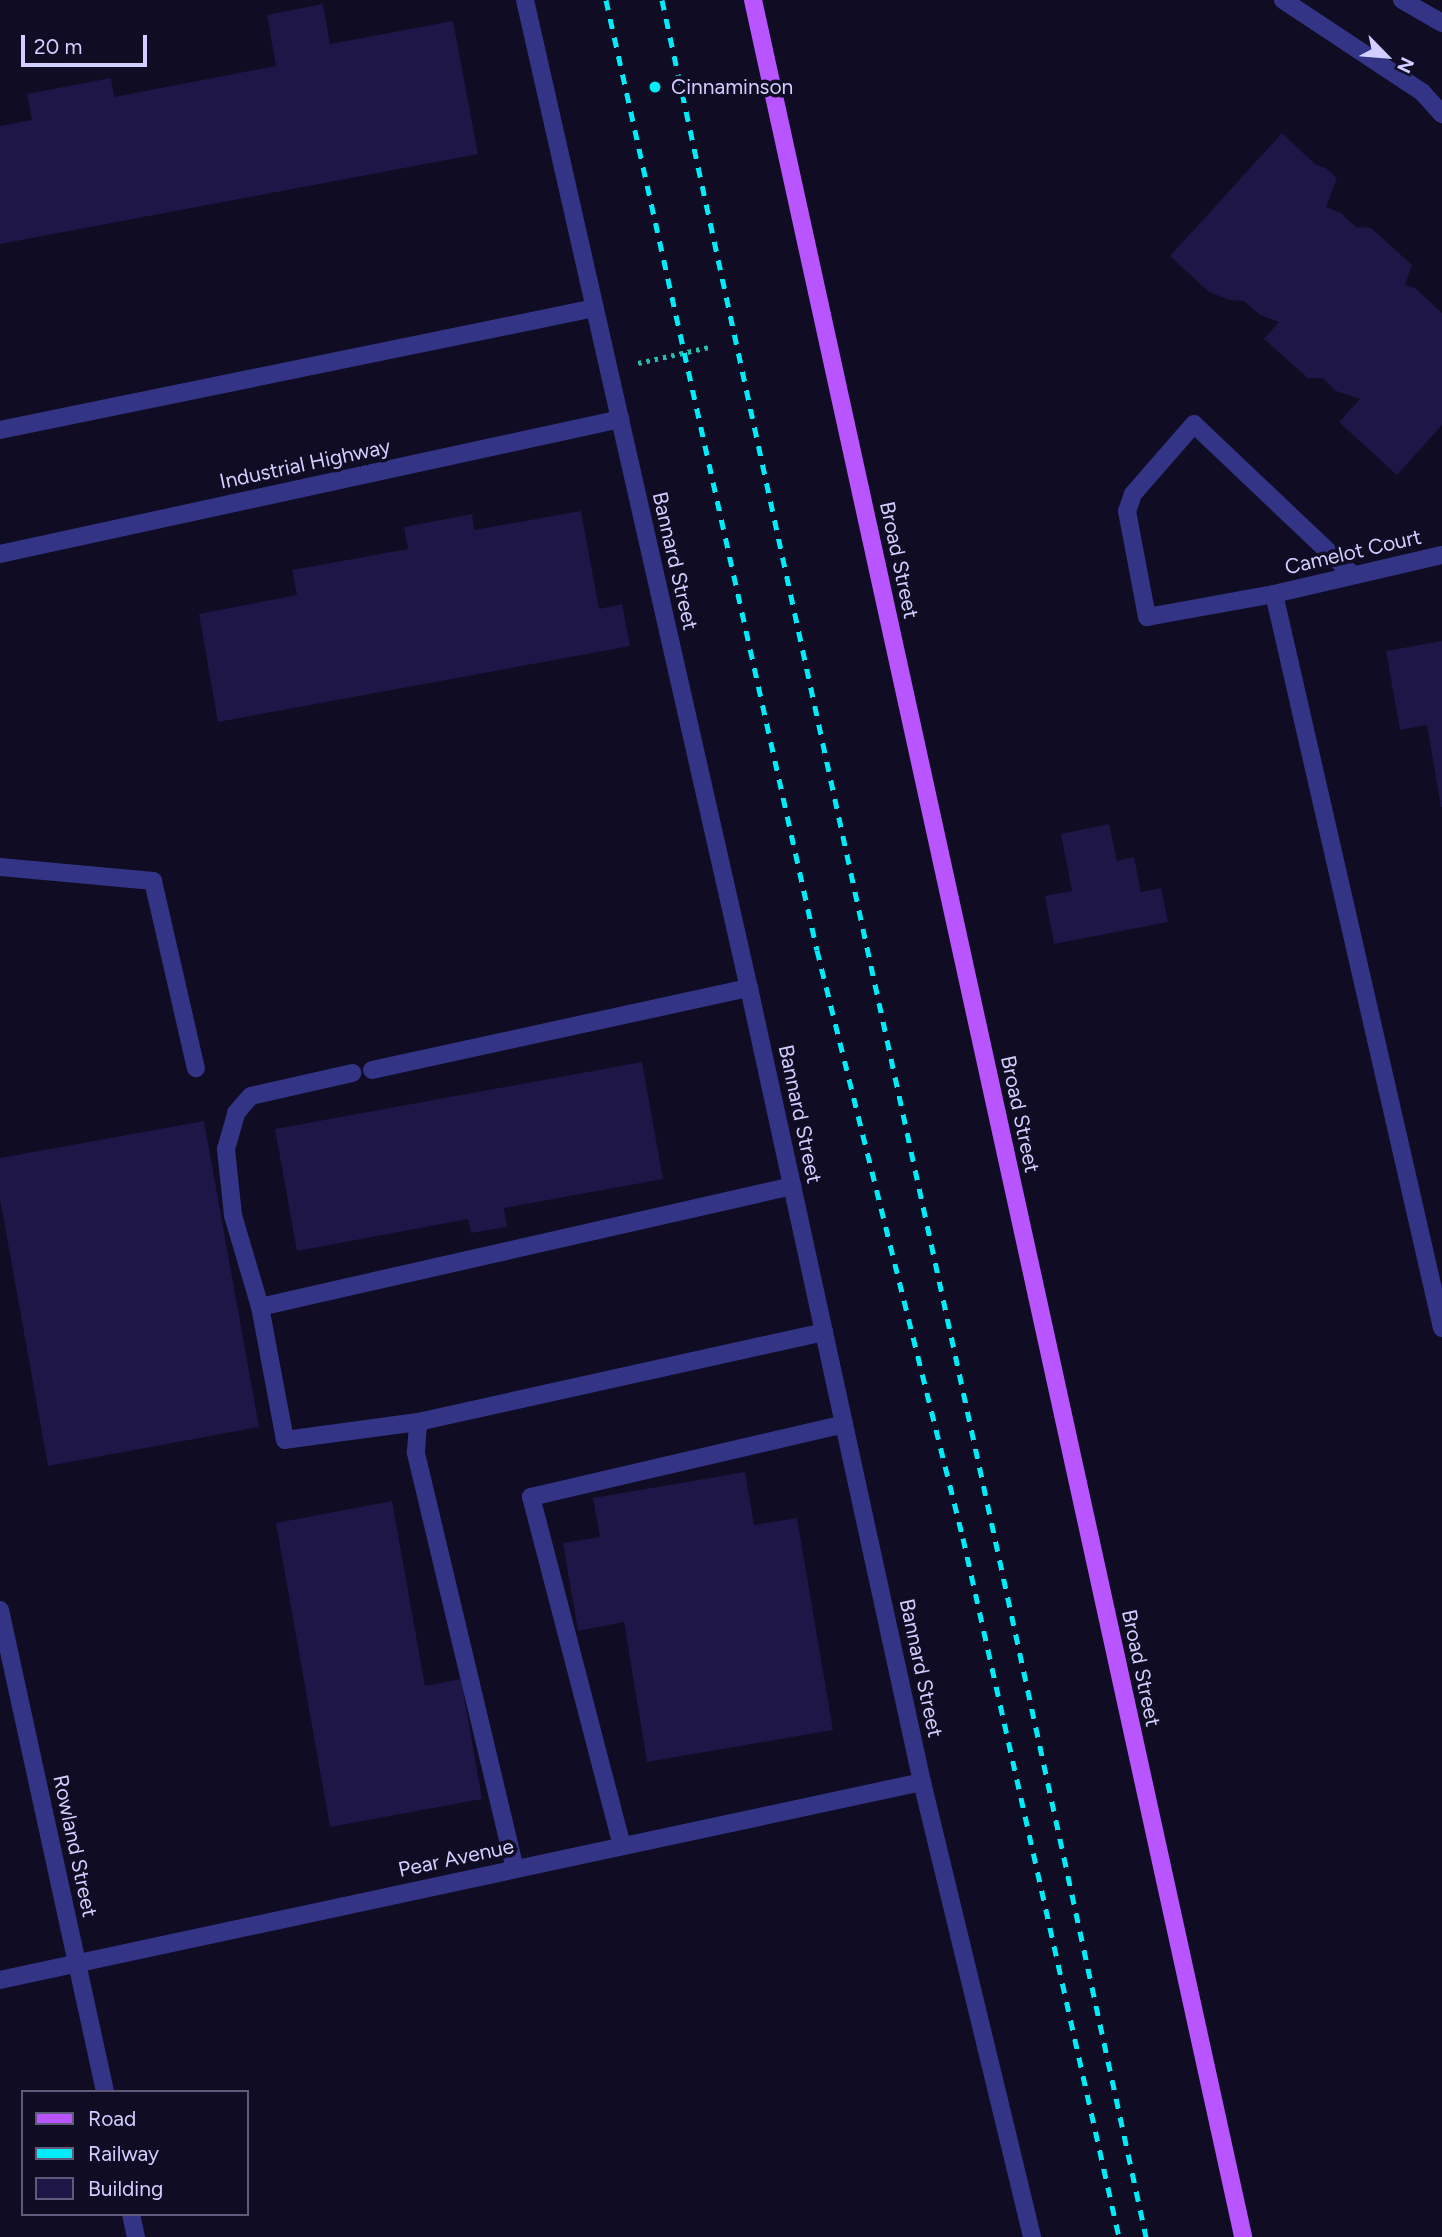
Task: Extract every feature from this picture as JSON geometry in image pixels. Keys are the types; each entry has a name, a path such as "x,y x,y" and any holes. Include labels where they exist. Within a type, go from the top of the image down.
{"main road":[{"name":"Broad Street","path":"753,0 1242,2237"}],"street":[{"name":"Bannard Street","path":"525,0 749,988 922,1782 1032,2237"},
{"path":"1283,0 1422,92 1442,114"},
{"path":"1402,0 1442,23"},
{"path":"0,430 595,308"},
{"name":"Industrial Highway","path":"0,554 620,419"},
{"name":"Camelot Court","path":"1353,575 1194,424 1133,495 1127,511 1147,617 1274,594 1442,555"},
{"path":"1274,594 1442,1328"},
{"path":"0,867 153,881 196,1068"},
{"path":"372,1070 749,988"},
{"path":"352,1073 251,1096 236,1113 226,1149 233,1215 260,1307 285,1440 418,1422 824,1332"},
{"path":"260,1307 792,1186"},
{"path":"418,1422 416,1452 515,1869"},
{"path":"622,1846 531,1497 844,1424"},
{"name":"Rowland Street","path":"0,1610 105,2090"},
{"name":"Pear Avenue","path":"0,1980 922,1782"},
{"path":"131,2216 136,2237"}],"path":[{"path":"609,370 709,347"}],"building":[{"path":"323,4 330,44 453,21 478,154 0,244 0,126 32,120 27,94 111,78 114,97 276,66 267,15"},
{"path":"1282,133 1316,165 1326,168 1337,178 1326,207 1341,213 1356,227 1371,228 1412,265 1405,285 1415,288 1442,313 1442,425 1397,475 1339,422 1360,399 1336,391 1323,378 1308,378 1264,339 1279,322 1260,315 1244,301 1230,300 1209,292 1170,256"},
{"path":"581,511 599,609 622,604 630,646 218,722 199,614 297,595 292,570 408,549 404,527 472,514 474,530"},
{"path":"1442,641 1441,807 1427,725 1400,730 1386,651"},
{"path":"1109,824 1117,861 1134,857 1141,892 1161,888 1168,922 1054,944 1045,896 1072,891 1061,834"},
{"path":"642,1062 663,1179 504,1208 507,1227 471,1233 468,1219 297,1251 275,1129"},
{"path":"204,1121 259,1427 48,1466 0,1199 0,1158"},
{"path":"745,1472 754,1525 797,1518 833,1730 647,1762 624,1622 578,1631 563,1543 600,1537 593,1498"},
{"path":"392,1501 425,1686 461,1679 482,1799 330,1827 276,1523"}],"railway":[{"path":"606,0 817,950 963,1538 1119,2237"},
{"path":"662,0 1146,2237"}],"place":[{"name":"Cinnaminson","path":"655,87"}]}
